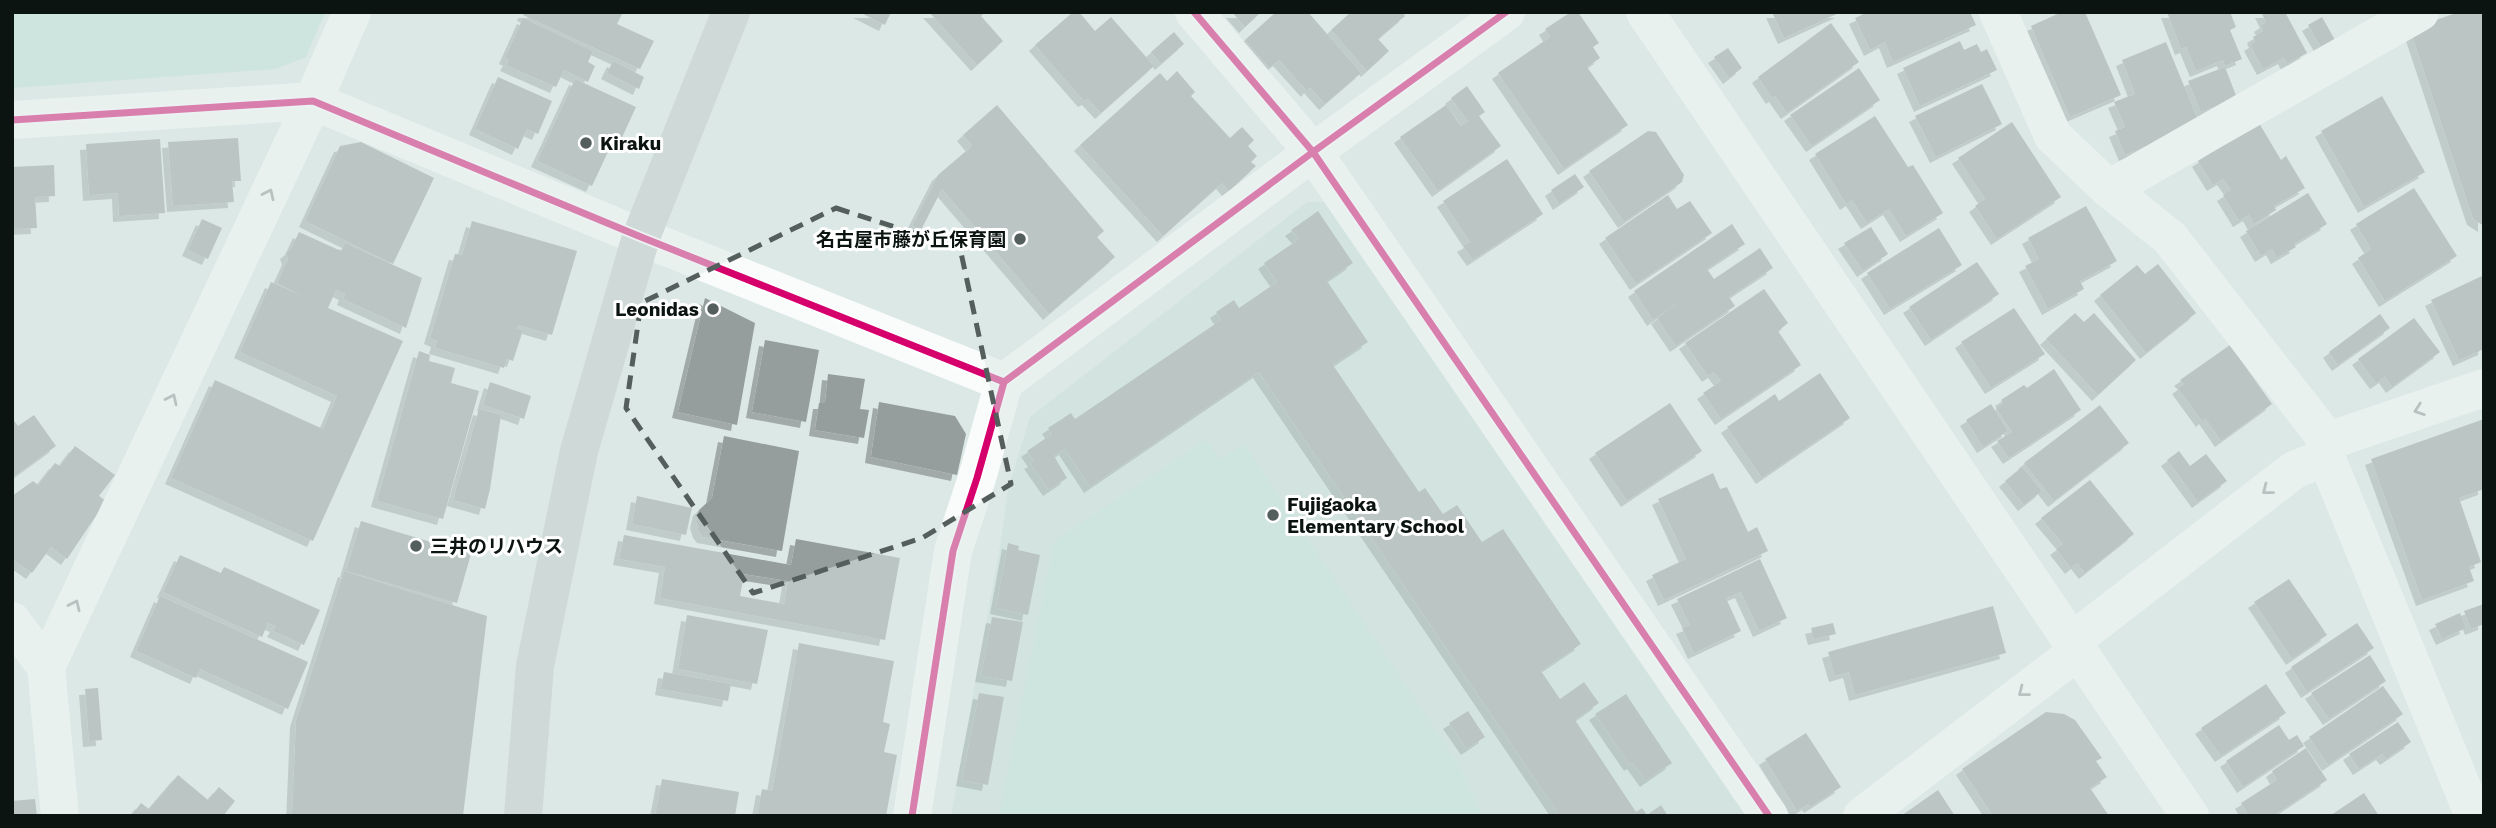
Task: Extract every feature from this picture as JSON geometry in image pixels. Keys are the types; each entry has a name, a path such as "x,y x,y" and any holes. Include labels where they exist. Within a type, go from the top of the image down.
{"street":[{"path":"60,816 46,667 313,101 352,12"},
{"path":"523,816 535,666 579,451 641,237 730,12"},
{"path":"1194,12 1313,152 1769,816"},
{"path":"912,816 953,551 977,478 1003,382 1506,12"},
{"path":"1645,12 2190,816"},
{"path":"1998,12 2053,135 2109,189 2170,238 2327,449 2474,816"},
{"path":"2109,189 2420,12"},
{"path":"12,120 313,101 641,237 1003,382"},
{"path":"1862,816 2294,470 2327,449 2484,388"},
{"path":"12,621 46,667"}],"highlighted area":[{"path":"836,208 960,248 1011,484 922,538 753,593 626,408 641,303"}],"shaded area":[{"path":"12,12 325,12 306,57 275,69 12,88"},
{"name":"Fujigaoka Elementary School","path":"1307,202 1324,202 1751,816 951,816 1008,489 1030,417"},
{"path":"1206,439 1220,460 1244,444 1454,757 1483,816 999,814 1054,542"}],"building":[{"path":"524,12 623,12 617,24 654,41 640,69 523,15"},
{"path":"859,12 891,12 885,25"},
{"path":"929,12 985,12 981,16 1003,41 977,65"},
{"path":"1073,12 1079,12 1095,31 1111,17 1154,66 1101,113 1088,99 1084,101 1035,45"},
{"path":"1232,12 1261,12 1245,27"},
{"path":"1276,12 1308,12 1361,73 1325,104 1310,87 1307,91 1279,60 1269,68 1245,40"},
{"path":"1351,12 1402,12 1405,16 1378,39 1389,51 1367,71 1331,30"},
{"path":"1571,12 1578,12 1599,43 1593,47 1600,58 1587,67 1628,125 1564,169 1498,73 1550,37 1545,29"},
{"path":"1772,12 1841,12 1784,38"},
{"path":"1868,12 1970,12 1976,25 1893,62 1885,42 1870,50 1855,18"},
{"path":"2062,12 2085,12 2121,95 2070,117 2031,26"},
{"path":"2167,12 2230,12 2236,27 2230,30 2242,59 2225,66 2223,60 2196,71 2186,47 2181,49"},
{"path":"2261,12 2285,12 2307,53 2287,64 2284,58 2263,69 2250,45 2255,42 2253,37 2263,31 2260,26 2266,22"},
{"path":"2459,12 2484,14 2484,226 2473,219 2410,29"},
{"path":"2322,17 2335,40 2321,47 2308,25"},
{"path":"523,18 593,51 588,62 595,66 588,82 564,70 556,87 506,65 509,60 505,58"},
{"path":"1831,23 1859,62 1787,113 1775,96 1772,98 1758,77"},
{"path":"1174,32 1184,44 1161,64 1151,52"},
{"path":"1960,41 1964,50 1977,44 1981,52 1987,49 1997,70 1920,106 1903,68"},
{"path":"2166,42 2200,125 2125,155 2115,131 2125,127 2114,102 2135,94 2122,60"},
{"path":"1728,48 1742,68 1729,78 1714,57"},
{"path":"613,61 644,77 639,89 607,73"},
{"path":"2225,67 2237,98 2201,112 2188,81"},
{"path":"1859,68 1880,100 1812,146 1790,115"},
{"path":"1177,71 1195,92 1191,96 1230,138 1242,127 1254,140 1248,146 1257,156 1251,162 1256,166 1229,191 1222,183 1163,236 1080,145 1160,73 1167,81"},
{"path":"498,77 552,101 538,134 527,129 518,149 475,129"},
{"path":"575,79 636,107 619,144 613,141 592,186 537,161"},
{"path":"1982,84 2002,124 1936,157 1915,116"},
{"path":"1467,86 1485,112 1479,116 1501,146 1438,191 1400,137 1446,105 1461,126 1468,121 1451,98"},
{"path":"2382,96 2425,172 2364,207 2321,131"},
{"path":"997,105 1104,231 1097,237 1115,257 1049,314 942,189 921,230 912,226 938,175 972,146 963,135"},
{"path":"1875,116 1908,167 1913,165 1943,213 1906,236 1889,209 1867,223 1852,200 1846,204 1815,154"},
{"path":"2012,122 2061,197 1997,239 1975,206 1985,199 1958,158"},
{"path":"2259,123 2281,160 2286,156 2305,188 2274,206 2276,210 2254,224 2249,215 2239,221 2223,195 2231,190 2223,179 2213,185 2198,161"},
{"path":"1648,131 1656,132 1684,175 1682,182 1624,222 1589,171"},
{"path":"238,138 241,181 232,181 234,202 173,206 168,142"},
{"path":"160,139 165,213 119,216 118,193 89,195 86,144"},
{"path":"361,142 434,178 393,264 305,221 340,146"},
{"path":"1507,159 1543,214 1473,260 1463,246 1470,242 1443,201"},
{"path":"54,165 55,196 35,197 37,228 12,229 12,167"},
{"path":"1575,174 1584,187 1559,204 1551,190"},
{"path":"2414,188 2457,256 2385,301 2358,258 2371,249 2356,224"},
{"path":"2308,193 2327,224 2277,258 2272,249 2261,256 2246,231"},
{"path":"1668,195 1677,209 1690,201 1712,233 1636,284 1605,238"},
{"path":"2086,206 2117,261 2080,281 2084,289 2048,309 2025,266 2039,259 2028,238"},
{"path":"1318,211 1353,263 1327,281 1368,342 1333,365 1419,492 1425,488 1443,514 1457,505 1482,542 1503,529 1581,644 1541,671 1560,699 1584,682 1599,703 1575,720 1636,812 1642,808 1647,815 1661,805 1668,816 1560,816 1259,372 1090,487 1065,449 1054,456 1067,478 1049,490 1030,463 1034,461 1027,451 1052,434 1048,428 1071,413 1075,419 1221,320 1216,312 1234,300 1239,308 1277,282 1264,263 1299,239 1291,230"},
{"path":"202,219 222,228 208,259 188,250"},
{"path":"472,221 577,251 552,335 518,325 517,329 523,330 513,361 507,359 504,368 435,348 437,341 430,338 455,254 462,255"},
{"path":"1732,224 1745,244 1707,269 1714,279 1760,248 1773,268 1729,297 1735,306 1676,346 1657,318 1688,296 1653,320 1634,291"},
{"path":"1871,227 1888,254 1863,271 1844,243"},
{"path":"1939,228 1962,265 1890,309 1867,273"},
{"path":"299,232 341,251 345,243 422,278 406,328 343,299 345,294 336,290 328,308 403,341 313,541 171,478 215,380 323,429 337,396 240,352 271,282 302,296 277,283 288,259 286,253 291,249"},
{"path":"1977,262 1999,294 1931,340 1909,307"},
{"path":"2158,264 2196,313 2146,353 2100,295 2137,265 2145,274"},
{"path":"2484,275 2484,349 2459,360 2431,300"},
{"path":"1764,289 1788,323 1778,331 1801,365 1721,419 1703,393 1721,381 1714,372 1708,376 1685,343"},
{"path":"705,298 755,323 737,425 678,412"},
{"path":"2014,308 2045,354 1991,388 1961,342"},
{"path":"2075,313 2084,322 2094,313 2136,360 2098,395 2046,339"},
{"path":"2380,314 2390,328 2338,365 2329,352"},
{"path":"2414,318 2440,352 2392,387 2385,377 2376,383 2358,359"},
{"path":"765,340 819,350 806,422 752,412"},
{"path":"2230,345 2272,404 2221,441 2205,418 2202,421 2178,388 2184,384 2180,380"},
{"path":"419,351 430,355 429,361 455,368 451,383 479,391 443,519 377,501"},
{"path":"2054,369 2081,410 2009,458 1997,441 2012,432 1996,408 2003,403 2001,400 2024,385 2027,388"},
{"path":"1820,373 1850,418 1762,478 1727,427 1775,394 1779,401"},
{"path":"828,374 865,379 860,409 869,410 864,438 815,430 819,403 825,403"},
{"path":"490,382 531,396 524,419 483,405"},
{"path":"879,402 955,416 966,434 957,475 871,457"},
{"path":"1670,403 1702,451 1627,501 1595,453"},
{"path":"1991,404 2008,431 1983,447 1966,420"},
{"path":"2100,405 2129,443 2054,501 2024,463"},
{"path":"479,409 501,415 485,509 453,500"},
{"path":"34,415 56,446 12,478 12,418 18,426"},
{"path":"2484,419 2484,489 2459,498 2481,562 2469,567 2474,581 2422,600 2371,459"},
{"path":"724,436 799,451 782,551 703,537 699,532 696,522 699,510 712,498"},
{"path":"75,446 115,475 99,496 106,501 67,559 51,547 32,573 12,559 12,496 33,481 38,485 55,463 60,466"},
{"path":"2179,451 2190,466 2206,454 2227,481 2198,502 2167,460"},
{"path":"2022,467 2042,491 2024,505 2005,481"},
{"path":"1713,473 1720,489 1727,487 1748,532 1757,527 1768,551 1664,600 1652,575 1686,559 1658,499"},
{"path":"2090,480 2134,534 2085,573 2077,563 2071,568 2056,549 2063,544 2041,518"},
{"path":"637,496 692,508 686,535 632,524"},
{"path":"361,521 471,554 457,603 346,571"},
{"path":"624,535 791,565 796,539 900,558 885,640 660,598 665,567 619,559","holes":["744,574 788,581 784,604 740,596"]},
{"path":"1008,543 1019,546 1018,550 1040,555 1028,615 996,608"},
{"path":"180,555 221,573 224,567 320,610 304,645 273,631 276,626 268,623 262,637 163,592"},
{"path":"1760,559 1787,618 1759,631 1741,592 1726,598 1741,631 1694,653 1682,628 1690,625 1677,599"},
{"path":"344,571 487,616 463,816 292,816 296,721"},
{"path":"2289,579 2327,635 2292,659 2254,602"},
{"path":"160,596 308,662 288,709 200,669 196,678 136,651"},
{"path":"2484,604 2484,624 2471,629 2464,611"},
{"path":"1993,606 2006,653 1855,695 1849,672 1835,676 1828,652"},
{"path":"2460,613 2466,628 2442,639 2435,624"},
{"path":"687,615 768,630 757,684 678,669"},
{"path":"992,617 1023,622 1012,681 981,676"},
{"path":"1833,623 1836,634 1814,639 1811,628"},
{"path":"2357,623 2374,648 2307,692 2291,667"},
{"path":"799,643 894,661 883,722 890,724 884,752 897,755 886,816 757,816 762,789 772,791"},
{"path":"2370,655 2386,681 2329,719 2311,693"},
{"path":"664,672 731,684 728,701 661,689"},
{"path":"2266,684 2286,713 2221,756 2201,728"},
{"path":"2383,686 2403,714 2328,765 2309,737"},
{"path":"98,688 102,740 89,741 85,689"},
{"path":"979,693 1004,697 988,785 962,780"},
{"path":"1626,694 1672,763 1646,781 1633,763 1630,765 1595,714"},
{"path":"1468,711 1485,737 1467,749 1449,723"},
{"path":"2046,712 2064,714 2075,720 2102,758 2096,761 2107,777 2090,788 2109,816 1993,816 1962,769"},
{"path":"2398,722 2411,742 2386,759 2382,754 2359,769 2349,754"},
{"path":"2279,725 2289,740 2297,735 2304,746 2243,787 2226,761"},
{"path":"1806,733 1841,787 1810,807 1808,804 1797,811 1765,759"},
{"path":"2306,748 2327,780 2273,816 2249,816 2241,803 2277,780 2272,771"},
{"path":"178,775 208,800 219,787 235,801 223,816 131,816 141,803 149,809"},
{"path":"662,779 739,792 735,816 655,816"},
{"path":"1938,790 1955,816 1901,816"},
{"path":"2364,793 2379,816 2330,816 2334,813"},
{"path":"35,799 37,816 12,816 12,801"}],"cycle path":[{"path":"1194,12 1313,152 1769,816"},
{"path":"912,816 953,551 1004,382 1506,12"},
{"path":"12,120 313,101 641,237 1004,382"}],"place":[{"name":"Kiraku","path":"586,143"},
{"name":"名古屋市藤が丘保育園","path":"1020,239"},
{"name":"Leonidas","path":"713,309"},
{"name":"Fujigaoka Elementary School","path":"1273,515"},
{"name":"三井のリハウス","path":"416,546"}]}
